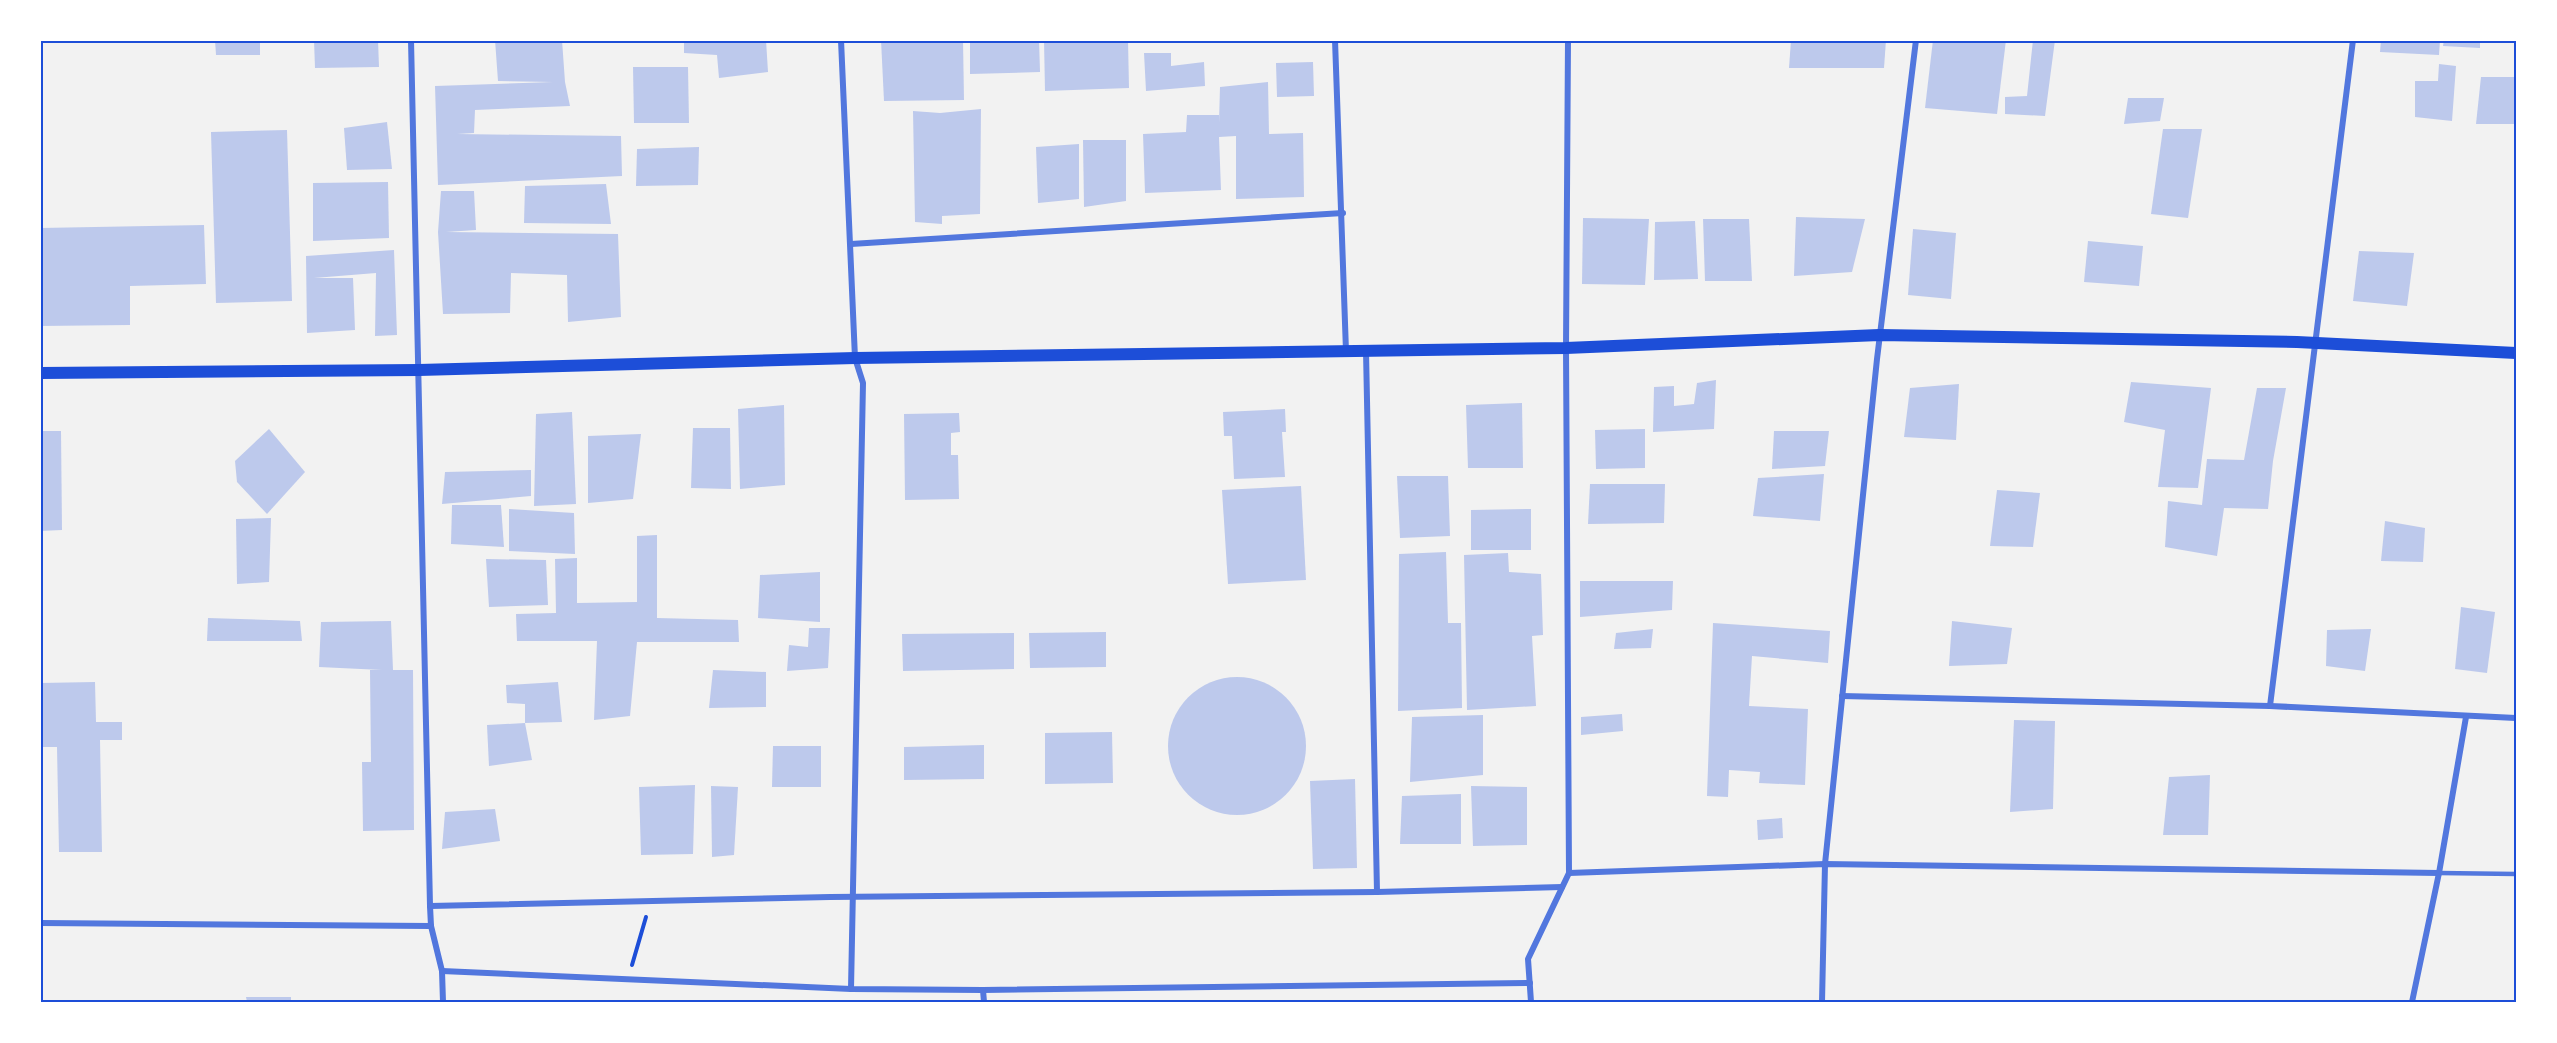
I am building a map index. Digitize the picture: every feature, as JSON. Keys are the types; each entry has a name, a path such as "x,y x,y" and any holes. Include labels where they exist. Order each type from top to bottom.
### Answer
{"main road":[{"path":"40,373 419,370 855,358 1566,348 1879,335 2315,343 2517,353"}],"street":[{"path":"411,40 430,906 431,926 442,971 443,1002"},
{"path":"841,40 855,358 863,383 851,989"},
{"path":"1335,40 1346,351"},
{"path":"1531,1002 1528,959 1569,873 1566,348 1568,40"},
{"path":"1822,1002 1825,864 1879,335 1916,40"},
{"path":"2270,706 2353,40"},
{"path":"851,244 1342,213"},
{"path":"1366,351 1377,892"},
{"path":"1842,696 2270,706 2517,718"},
{"path":"2412,1002 2439,873 2466,717"},
{"path":"1569,873 1825,864 2439,873"},
{"path":"430,906 1377,892 1562,887"},
{"path":"40,923 431,926"},
{"path":"442,971 851,989 983,990 1530,983"},
{"path":"983,990 984,1002"}],"lane":[{"path":"2439,873 2517,874"}],"path":[{"path":"628,979 650,902"}],"building":[{"path":"215,40 260,40 260,55 216,55"},
{"path":"314,40 378,40 379,67 315,68"},
{"path":"495,40 562,40 565,82 570,106 475,110 474,133 457,134 621,136 622,176 438,185 435,86 553,82 498,81"},
{"path":"684,40 766,40 768,72 719,78 717,55 684,53"},
{"path":"881,40 963,40 964,100 884,101"},
{"path":"970,40 1039,40 1040,72 970,74"},
{"path":"1044,40 1128,40 1129,88 1045,91"},
{"path":"1791,40 1886,40 1884,68 1789,68"},
{"path":"1933,40 2006,40 1997,114 1925,108"},
{"path":"2033,40 2055,40 2045,116 2005,114 2005,97 2027,96"},
{"path":"2381,40 2440,40 2439,55 2380,52"},
{"path":"2444,40 2480,40 2480,48 2443,46"},
{"path":"1144,53 1171,53 1171,66 1204,62 1205,86 1146,91"},
{"path":"1313,62 1314,96 1277,97 1276,63"},
{"path":"2439,64 2456,66 2452,121 2415,117 2415,81 2438,81"},
{"path":"633,67 688,67 689,123 634,123"},
{"path":"2481,77 2516,77 2514,124 2476,124"},
{"path":"1268,82 1269,134 1303,133 1304,197 1236,199 1236,136 1219,137 1221,190 1145,193 1143,134 1186,132 1187,115 1219,115 1219,123 1220,87"},
{"path":"2128,98 2164,98 2160,121 2124,124"},
{"path":"981,109 980,214 942,216 942,224 915,222 913,111 940,113"},
{"path":"387,122 392,169 347,170 344,128"},
{"path":"2163,129 2202,129 2188,218 2151,214"},
{"path":"287,130 292,301 216,303 211,132"},
{"path":"1083,140 1126,140 1126,201 1084,207"},
{"path":"1079,144 1079,199 1038,203 1036,147"},
{"path":"699,147 698,185 636,186 637,149"},
{"path":"388,182 389,238 313,241 313,183"},
{"path":"606,184 611,224 524,223 525,186"},
{"path":"441,191 474,191 476,230 446,232 618,234 621,317 568,322 567,275 511,273 510,313 443,314 438,232"},
{"path":"1796,217 1865,219 1852,272 1794,276"},
{"path":"1583,218 1649,219 1645,285 1582,284"},
{"path":"1703,219 1749,219 1752,281 1705,281"},
{"path":"1695,221 1698,279 1654,280 1655,222"},
{"path":"204,225 206,284 130,286 130,325 40,326 40,228"},
{"path":"1913,229 1956,233 1951,299 1908,295"},
{"path":"2088,241 2143,246 2139,286 2084,282"},
{"path":"394,250 397,335 375,336 376,273 314,278 353,278 355,330 307,333 306,256"},
{"path":"2359,251 2414,253 2407,306 2353,301"},
{"path":"1716,380 1714,429 1653,432 1654,387 1674,386 1674,406 1694,404 1697,383"},
{"path":"2131,382 2211,388 2198,488 2158,487 2165,430 2124,422"},
{"path":"1959,384 1956,440 1904,437 1910,388"},
{"path":"2257,388 2286,388 2273,461 2268,509 2224,508 2217,556 2165,547 2168,501 2202,505 2207,459 2244,460"},
{"path":"1522,403 1523,468 1468,468 1466,405"},
{"path":"784,405 785,485 740,489 738,409"},
{"path":"1285,409 1286,432 1282,432 1285,477 1234,479 1232,436 1224,436 1223,412"},
{"path":"572,412 576,504 534,506 536,414"},
{"path":"959,413 960,432 951,433 951,455 958,455 959,499 905,500 904,414"},
{"path":"693,428 730,428 731,489 691,488"},
{"path":"269,429 305,472 267,514 237,482 235,461"},
{"path":"1645,429 1645,468 1596,469 1595,430"},
{"path":"40,431 61,431 62,530 40,531"},
{"path":"1774,431 1829,431 1825,466 1772,469"},
{"path":"641,434 633,499 588,503 588,436"},
{"path":"531,470 531,496 442,504 445,472"},
{"path":"1824,474 1820,521 1753,516 1758,478"},
{"path":"1397,476 1448,476 1450,536 1400,538"},
{"path":"1590,484 1665,484 1664,523 1588,524"},
{"path":"1301,486 1306,580 1228,584 1222,490"},
{"path":"1997,490 2040,493 2033,547 1990,546"},
{"path":"452,505 501,505 504,547 451,544"},
{"path":"509,509 574,513 575,554 509,551"},
{"path":"1531,509 1531,550 1471,550 1471,510"},
{"path":"271,518 269,582 237,584 236,519"},
{"path":"2385,521 2425,528 2423,562 2381,561"},
{"path":"657,535 657,618 738,620 739,642 637,642 630,716 594,720 597,641 517,641 516,614 556,613 555,559 577,558 577,603 637,602 637,536"},
{"path":"1446,552 1448,623 1461,623 1462,708 1398,711 1399,554"},
{"path":"1508,553 1509,572 1541,574 1543,635 1532,636 1536,706 1467,710 1464,555"},
{"path":"486,559 546,560 548,605 489,607"},
{"path":"820,572 820,622 758,618 760,575"},
{"path":"1580,581 1673,581 1672,610 1580,617"},
{"path":"2461,607 2495,612 2487,673 2455,669"},
{"path":"208,618 300,621 302,641 207,641"},
{"path":"391,621 393,670 413,670 414,830 363,831 362,762 371,762 370,670 382,670 319,667 321,622"},
{"path":"1952,621 2012,628 2007,664 1949,666"},
{"path":"1713,623 1830,631 1828,663 1752,656 1749,706 1808,709 1805,785 1759,783 1760,772 1729,770 1728,797 1707,796"},
{"path":"809,628 830,628 828,668 787,671 789,645 808,647"},
{"path":"1653,629 1651,648 1614,649 1616,633"},
{"path":"2371,629 2365,671 2326,666 2327,630"},
{"path":"1106,632 1106,667 1030,668 1029,633"},
{"path":"1014,633 1014,669 903,671 902,634"},
{"path":"713,670 766,672 766,707 709,708"},
{"path":"1237,677 1264,682 1276,688 1286,697 1295,707 1301,719 1306,746 1301,773 1295,785 1286,795 1276,804 1264,810 1237,815 1210,810 1198,804 1188,795 1179,785 1173,773 1168,746 1173,719 1179,707 1188,697 1198,688 1210,682"},
{"path":"95,682 96,722 122,722 122,740 100,740 102,852 59,852 57,747 40,747 40,683"},
{"path":"558,682 562,722 525,723 525,704 507,703 506,685"},
{"path":"1622,714 1623,731 1581,735 1581,717"},
{"path":"1483,715 1483,775 1410,782 1412,717"},
{"path":"2014,720 2055,721 2053,809 2010,812"},
{"path":"525,723 532,760 489,766 487,725"},
{"path":"1112,732 1113,783 1045,784 1045,733"},
{"path":"984,745 984,779 904,780 904,747"},
{"path":"773,746 821,746 821,787 772,787"},
{"path":"2210,775 2208,835 2163,835 2169,777"},
{"path":"1355,779 1357,868 1313,869 1310,781"},
{"path":"695,785 693,854 641,855 639,787"},
{"path":"711,786 738,787 734,855 712,857"},
{"path":"1471,786 1527,787 1527,845 1473,846"},
{"path":"1461,794 1461,844 1400,844 1402,796"},
{"path":"495,809 500,841 442,849 445,812"},
{"path":"1782,818 1783,838 1758,840 1757,820"},
{"path":"246,997 291,997 291,1002 247,1002"}]}
